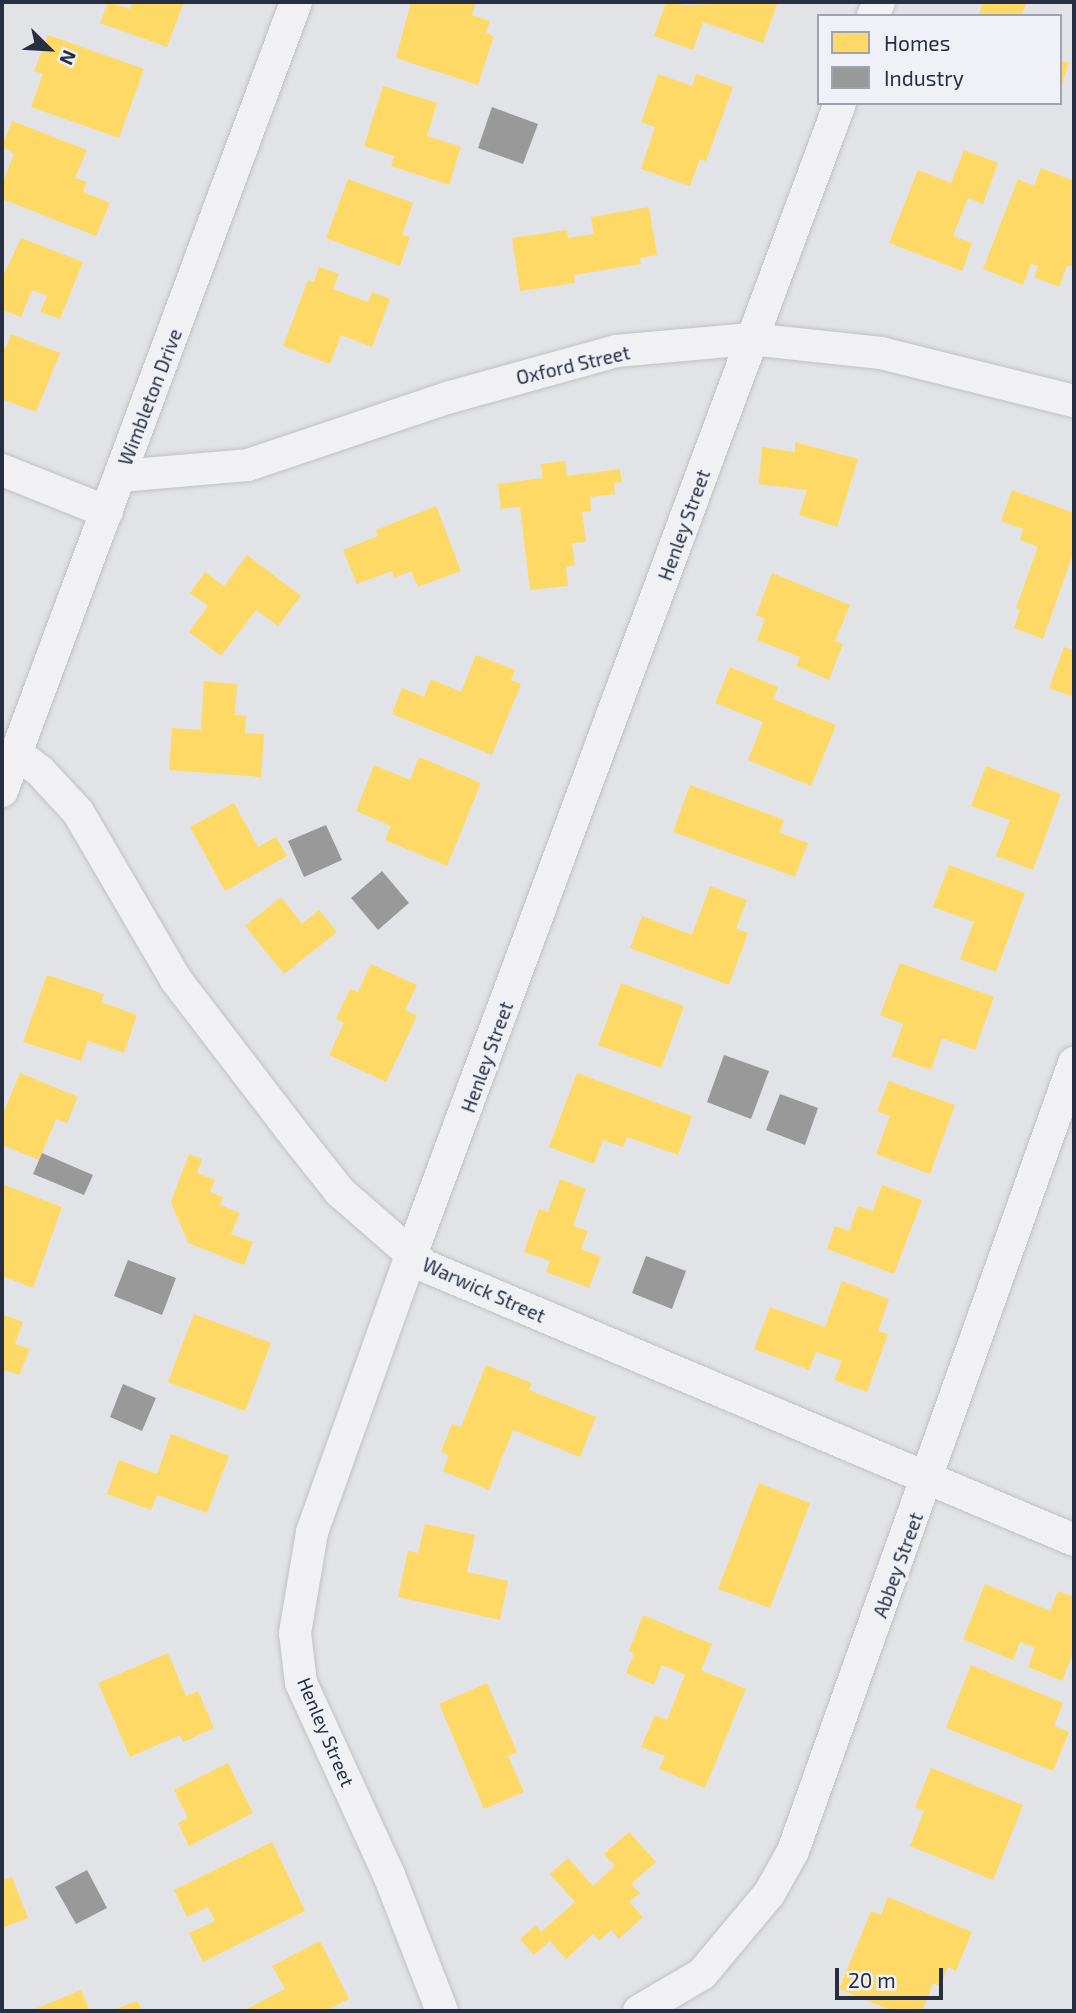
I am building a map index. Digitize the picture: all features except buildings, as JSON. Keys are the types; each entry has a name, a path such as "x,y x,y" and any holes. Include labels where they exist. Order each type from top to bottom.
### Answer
{"street":[{"name":"Wimbleton Drive","path":"2,791 296,2"},
{"name":"Henley Street","path":"442,2011 389,1875 301,1683 295,1633 312,1532 411,1255 839,105"},
{"name":"Oxford Street","path":"120,476 248,465 447,398 616,351 750,339 881,353 1074,401"},
{"path":"2,470 107,512"},
{"name":"Warwick Street","path":"16,753 78,812 147,937 229,1053 340,1192 411,1255 441,1274 1074,1540"},
{"name":"Abbey Street","path":"639,2011 702,1974 753,1914 793,1852 929,1478 1074,1063"}]}
